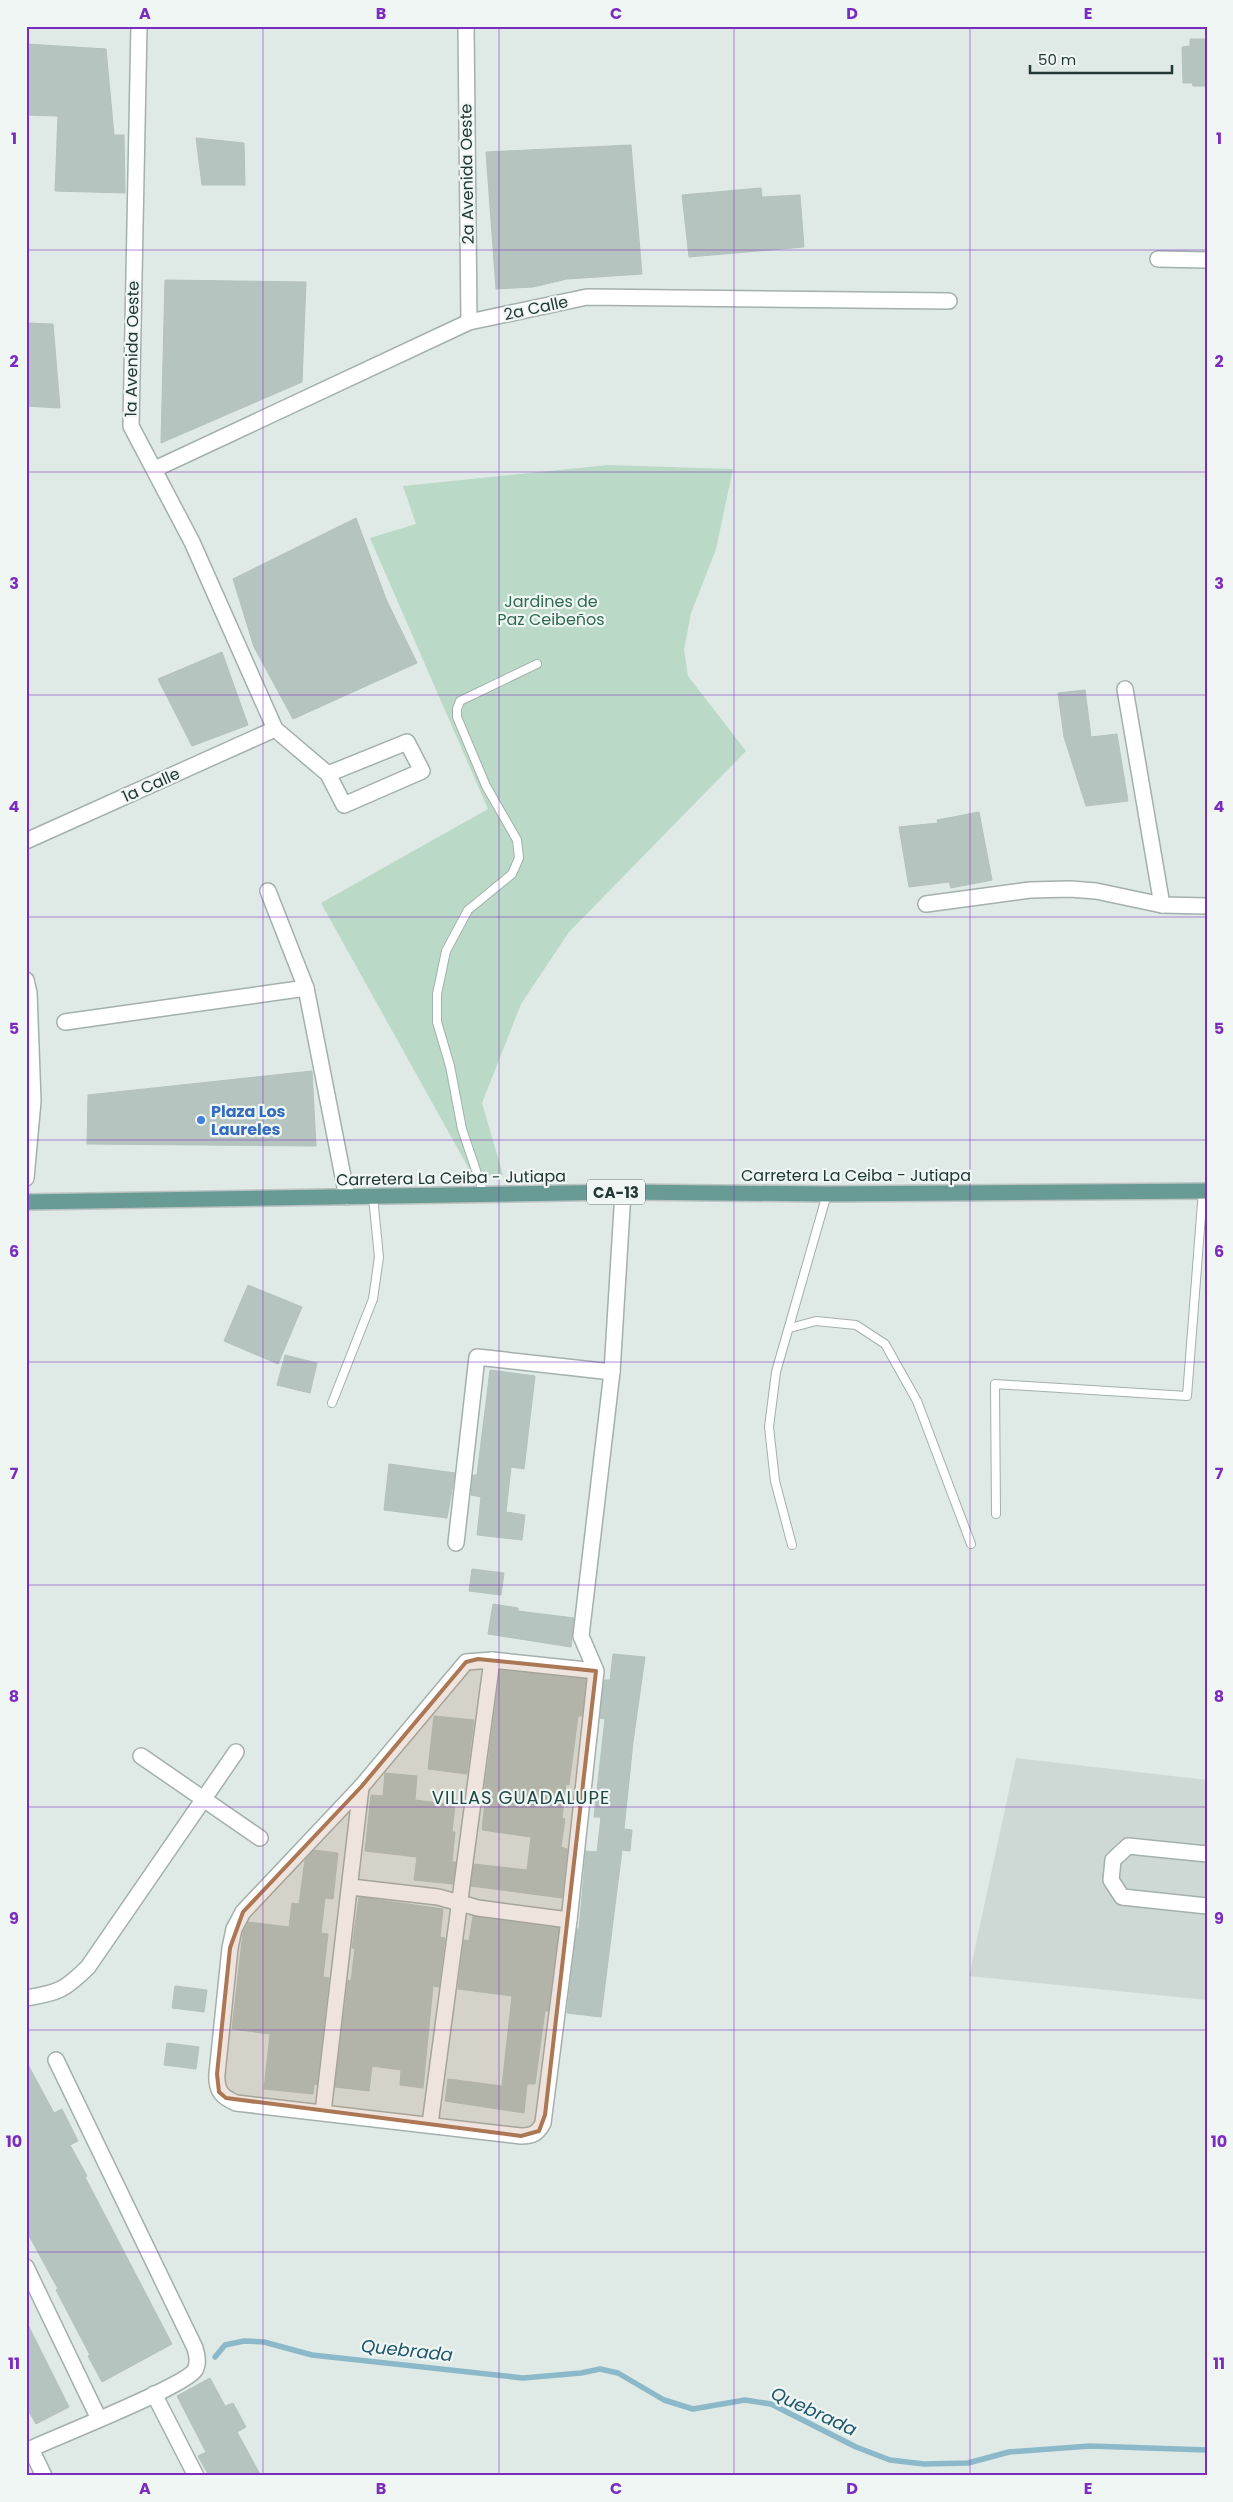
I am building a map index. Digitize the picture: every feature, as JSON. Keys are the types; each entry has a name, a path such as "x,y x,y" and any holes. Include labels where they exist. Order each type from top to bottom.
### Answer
{"main road":[{"name":"Carretera La Ceiba - Jutiapa","path":"26,1202 623,1192 827,1194 1205,1190"}],"street":[{"name":"1a Avenida Oeste","path":"139,26 131,426 192,542 275,729"},
{"name":"2a Avenida Oeste","path":"466,26 469,322"},
{"path":"1158,259 1207,260"},
{"name":"2a Calle","path":"155,469 469,322 587,297 949,301"},
{"path":"1125,689 1162,906"},
{"path":"275,729 328,774 344,805 422,770 408,742 328,774"},
{"name":"1a Calle","path":"26,841 275,729"},
{"path":"926,904 1030,890 1070,889 1096,891 1162,906 1207,906"},
{"path":"268,891 306,988 347,1197"},
{"path":"26,980 30,993 33,1101 26,1178"},
{"path":"65,1022 306,988"},
{"path":"596,1671 492,1660 466,1662 361,1787 243,1912 234,1929 230,1948 216,2084 219,2092 236,2103 521,2136 531,2136 539,2131 545,2115 569,1920 596,1671 581,1636 612,1372 623,1192"},
{"path":"456,1544 477,1357 612,1372"},
{"path":"430,2124 458,1902 492,1660"},
{"path":"26,1998 56,1993 71,1984 88,1967 236,1752"},
{"path":"141,1756 260,1838"},
{"path":"323,2112 351,1887 361,1787"},
{"path":"1207,1854 1128,1846 1113,1860 1111,1880 1122,1897 1207,1906"},
{"path":"351,1887 438,1897 478,1908 569,1920"},
{"path":"44,2476 28,2450 154,2394 194,2371 198,2364 195,2348 56,2060"},
{"path":"26,2267 98,2419"},
{"path":"154,2394 196,2476"}],"lane":[{"path":"484,1194 462,1129 450,1066 437,1022 437,994 446,951 468,910 512,874 519,858 517,840 486,786 457,717 456,709 460,701 537,664"},
{"path":"996,1514 994,1384 1187,1396 1205,1190"},
{"path":"792,1545 775,1481 769,1427 776,1372 827,1194"},
{"path":"332,1403 373,1299 379,1257 373,1197"},
{"path":"790,1328 816,1321 856,1325 885,1344 917,1401 971,1544"}],"highlighted area":[{"path":"478,1659 596,1671 545,2115 539,2131 521,2136 226,2098 219,2092 217,2074 230,1948 243,1912 361,1787 466,1662"}],"shaded area":[{"path":"1016,1758 1207,1780 1207,2000 969,1976"}],"green space":[{"name":"Jardines de Paz Ceibeños","path":"608,465 733,469 716,549 691,613 684,650 688,676 746,751 569,932 521,1004 482,1103 503,1175 473,1176 321,903 488,809 370,538 416,524 403,486"}],"building":[{"path":"1190,39 1207,39 1207,86 1193,86 1192,83 1183,83 1182,47 1190,46"},
{"path":"26,44 106,49 114,135 124,135 125,193 55,191 58,116 26,115"},
{"path":"196,138 244,143 245,185 202,185"},
{"path":"631,145 642,274 567,279 533,287 496,289 486,152"},
{"path":"761,188 762,197 800,195 804,247 689,257 682,195"},
{"path":"165,280 306,282 302,382 161,443"},
{"path":"26,323 53,324 60,408 26,406"},
{"path":"356,518 386,599 417,663 293,719 254,647 233,579"},
{"path":"222,652 248,725 192,746 158,679"},
{"path":"1085,690 1091,737 1117,734 1128,801 1086,806 1064,737 1058,693"},
{"path":"979,812 992,880 951,888 949,882 909,887 899,827 938,823 937,820"},
{"name":"Plaza Los Laureles","path":"312,1071 316,1146 87,1144 88,1095"},
{"path":"248,1285 302,1307 278,1364 224,1341"},
{"path":"285,1355 317,1363 310,1393 277,1385"},
{"path":"490,1370 535,1376 524,1469 511,1467 506,1512 525,1515 522,1540 477,1535 481,1497 471,1495 473,1475 477,1475"},
{"path":"389,1464 455,1473 447,1518 384,1510"},
{"path":"472,1569 504,1573 501,1595 469,1591"},
{"path":"493,1604 518,1608 518,1611 574,1618 571,1647 488,1634"},
{"path":"613,1654 645,1657 633,1742 624,1829 632,1830 630,1851 622,1850 601,2017 567,2013 577,1929 579,1929 586,1851 597,1852 601,1817 594,1817 605,1719 600,1718 604,1680 610,1680"},
{"path":"500,1670 586,1679 582,1716 578,1716 569,1785 566,1784 562,1818 565,1819 561,1847 567,1849 562,1898 471,1886 474,1864 527,1870 531,1837 482,1830 485,1802 483,1802"},
{"path":"434,1716 474,1720 467,1774 428,1769"},
{"path":"385,1773 417,1776 415,1800 455,1805 452,1832 455,1832 452,1862 456,1862 453,1884 414,1880 417,1857 365,1851 371,1795 383,1796"},
{"path":"314,1850 338,1853 333,1899 325,1898 321,1933 328,1934 323,1977 329,1978 317,2085 314,2084 313,2094 264,2089 270,2034 232,2029 243,1932 248,1922 289,1927 292,1903 299,1904 305,1860"},
{"path":"359,1897 443,1909 440,1937 445,1938 439,1987 433,1986 423,2088 400,2085 401,2070 372,2066 369,2091 335,2087 348,1980 351,1981 355,1948 352,1948"},
{"path":"473,1916 559,1928 548,2011 545,2011 535,2084 527,2084 524,2113 445,2101 448,2079 502,2086 512,1996 458,1989 464,1940 469,1941"},
{"path":"175,1986 207,1990 204,2012 172,2008"},
{"path":"167,2043 199,2047 196,2069 164,2065"},
{"path":"26,2061 54,2113 62,2109 78,2141 70,2145 172,2344 102,2382 56,2290 58,2289 26,2230"},
{"path":"26,2321 69,2407 36,2424 26,2406"},
{"path":"210,2378 225,2406 233,2403 246,2427 237,2432 261,2476 209,2476 198,2456 206,2452 177,2396"}],"waterway":[{"name":"Quebrada","path":"215,2357 225,2345 244,2341 264,2342 312,2355 523,2378 581,2373 600,2369 618,2373 664,2400 693,2409 745,2400 771,2404 856,2447 890,2460 924,2464 968,2463 1009,2452 1090,2446 1207,2450"}],"place":[{"name":"Plaza Los Laureles","path":"201,1120"}],"district":[{"name":"VILLAS GUADALUPE","path":"521,1797"}]}
